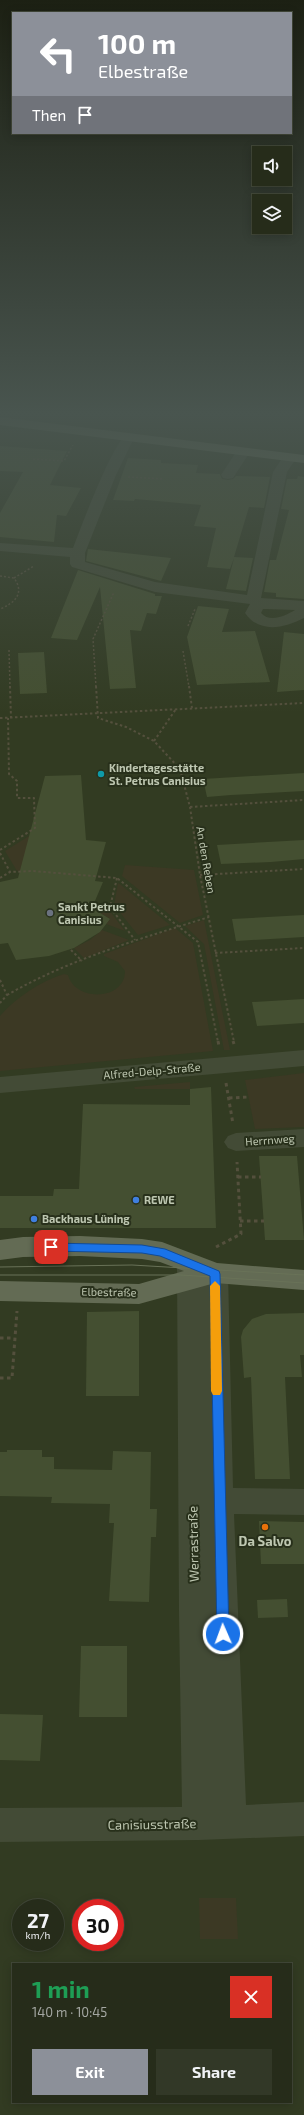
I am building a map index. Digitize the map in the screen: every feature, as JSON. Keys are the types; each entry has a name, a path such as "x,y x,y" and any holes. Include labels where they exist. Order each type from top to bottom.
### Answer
{"main road":[{"path":"0,1250 23,1247 80,1246 142,1249 162,1252 190,1273"},
{"name":"Elbestraße","path":"9,1297 139,1294 190,1273 304,1280"}],"street":[{"path":"93,516 78,553 77,564 120,578 155,586 260,602 304,606"},
{"path":"273,516 260,602 253,613 259,619 266,621 285,622 304,611"},
{"path":"0,546 78,553"},
{"name":"Alfred-Delp-Straße","path":"0,1085 304,1058"},
{"name":"Herrnweg","path":"236,1142 304,1138"},
{"name":"Werrastraße","path":"190,1273 205,1501 230,1822"},
{"name":"Werrastraße","path":"199,1823 205,1501 215,1274"},
{"path":"205,1501 304,1502"},
{"name":"Canisiusstraße","path":"0,1825 199,1823 304,1819"}],"path":[{"path":"0,576 14,578 20,588 20,594 17,600 0,609"},
{"path":"97,713 93,639 120,578"},
{"path":"9,650 9,774 17,781 17,798 34,798 35,828 0,852 10,872"},
{"path":"183,651 192,708"},
{"path":"0,718 304,703"},
{"path":"154,741 177,709"},
{"name":"An den Reben","path":"97,713 98,718 126,727 154,741 161,746 180,769 190,807 200,875 234,1048"},
{"path":"190,807 304,800"},
{"path":"200,875 304,869"},
{"path":"0,878 10,872 33,871 117,878 178,925 198,942 220,1051"},
{"path":"117,878 110,908 135,940"},
{"path":"0,1003 7,995 37,978 135,940 178,925 209,917"},
{"path":"215,953 304,948"},
{"path":"71,950 82,961"},
{"path":"0,980 7,995"},
{"path":"216,1247 241,1234 236,1142 226,1079"},
{"path":"229,1098 248,1097"},
{"path":"238,1178 261,1177"},
{"path":"240,1221 264,1221"},
{"path":"0,1378 12,1378 14,1338 9,1297"},
{"path":"0,1338 14,1338"}],"shaded area":[{"path":"29,836 35,869 17,871 5,851"},
{"path":"125,865 194,870 203,915 180,923 122,876"},
{"path":"118,883 170,925 138,935 114,905"},
{"path":"90,907 109,910 125,931 106,924 110,919"},
{"path":"204,920 230,1050 224,1050 204,944 185,926"},
{"path":"175,928 193,943 213,1051 0,1071 0,1016 21,996 46,981 64,974 68,975 72,984 89,994 109,993 117,988 123,981 125,971 118,962 104,956 104,954"},
{"path":"102,930 129,940 84,958 74,948 90,940"},
{"path":"304,1073 304,1127 255,1129 245,1080"},
{"path":"190,1082 190,1089 135,1089 134,1087"},
{"path":"199,1898 236,1898 238,1939 200,1939"}],"building":[{"path":"0,516 57,516 54,542 0,537"},
{"path":"197,516 246,516 234,557 253,558 246,591 226,589 234,558 230,569 207,567 216,528 194,526"},
{"path":"288,516 304,516 304,599 276,597 276,593 264,592 270,560 276,560"},
{"path":"88,549 171,558 161,581 86,561"},
{"path":"78,570 155,594 155,596 162,596 156,614 147,613 141,631 130,630 136,688 110,689 100,587 77,640 51,638"},
{"path":"198,606 229,609 222,632 255,631 270,682 197,685 187,637"},
{"path":"284,632 304,634 304,690 277,692"},
{"path":"44,652 47,693 20,694 18,653"},
{"path":"304,773 304,791 207,797 203,779"},
{"path":"81,775 86,840 106,842 95,881 103,882 92,908 110,919 100,932 74,948 49,956 16,960 8,943 0,944 0,882 18,878 45,776"},
{"path":"304,840 304,859 271,862 221,864 217,845"},
{"path":"304,915 304,937 236,941 232,919"},
{"path":"304,999 304,1023 257,1026 252,1002"},
{"path":"211,1087 216,1228 0,1228 0,1196 53,1196 54,1189 79,1189 83,1104 190,1105 190,1089"},
{"path":"259,1156 297,1156 304,1240 265,1240"},
{"path":"139,1311 139,1396 86,1396 87,1312"},
{"path":"304,1313 304,1355 300,1355 302,1377 285,1377 290,1479 255,1479 251,1377 244,1378 241,1337 243,1330 252,1319 266,1314"},
{"path":"7,1450 42,1450 42,1457 54,1457 54,1469 112,1470 113,1451 151,1452 150,1509 157,1509 156,1537 151,1537 149,1602 109,1601 114,1523 109,1523 110,1504 51,1503 52,1497 0,1496 0,1452 7,1452"},
{"path":"259,1521 304,1522 304,1564 261,1564"},
{"path":"287,1599 288,1617 258,1618 257,1600"},
{"path":"81,1646 127,1646 127,1717 79,1717"},
{"path":"0,1714 43,1715 40,1761 0,1760"}],"tram line":[{"path":"0,1267 132,1265 304,1275"},
{"path":"0,1275 181,1275 304,1283"}],"slow traffic":[{"path":"215,1286 216,1391"}],"place":[{"name":"Kindertagesstätte St. Petrus Canisius","path":"101,774"},
{"name":"Sankt Petrus Canisius","path":"50,913"},
{"name":"REWE","path":"136,1200"},
{"name":"Backhaus Lüning","path":"34,1219"},
{"name":"Da Salvo","path":"265,1527"}],"route":[{"path":"51,1247 80,1246 142,1249 162,1252 190,1265 202,1268 215,1274 223,1634"}]}
